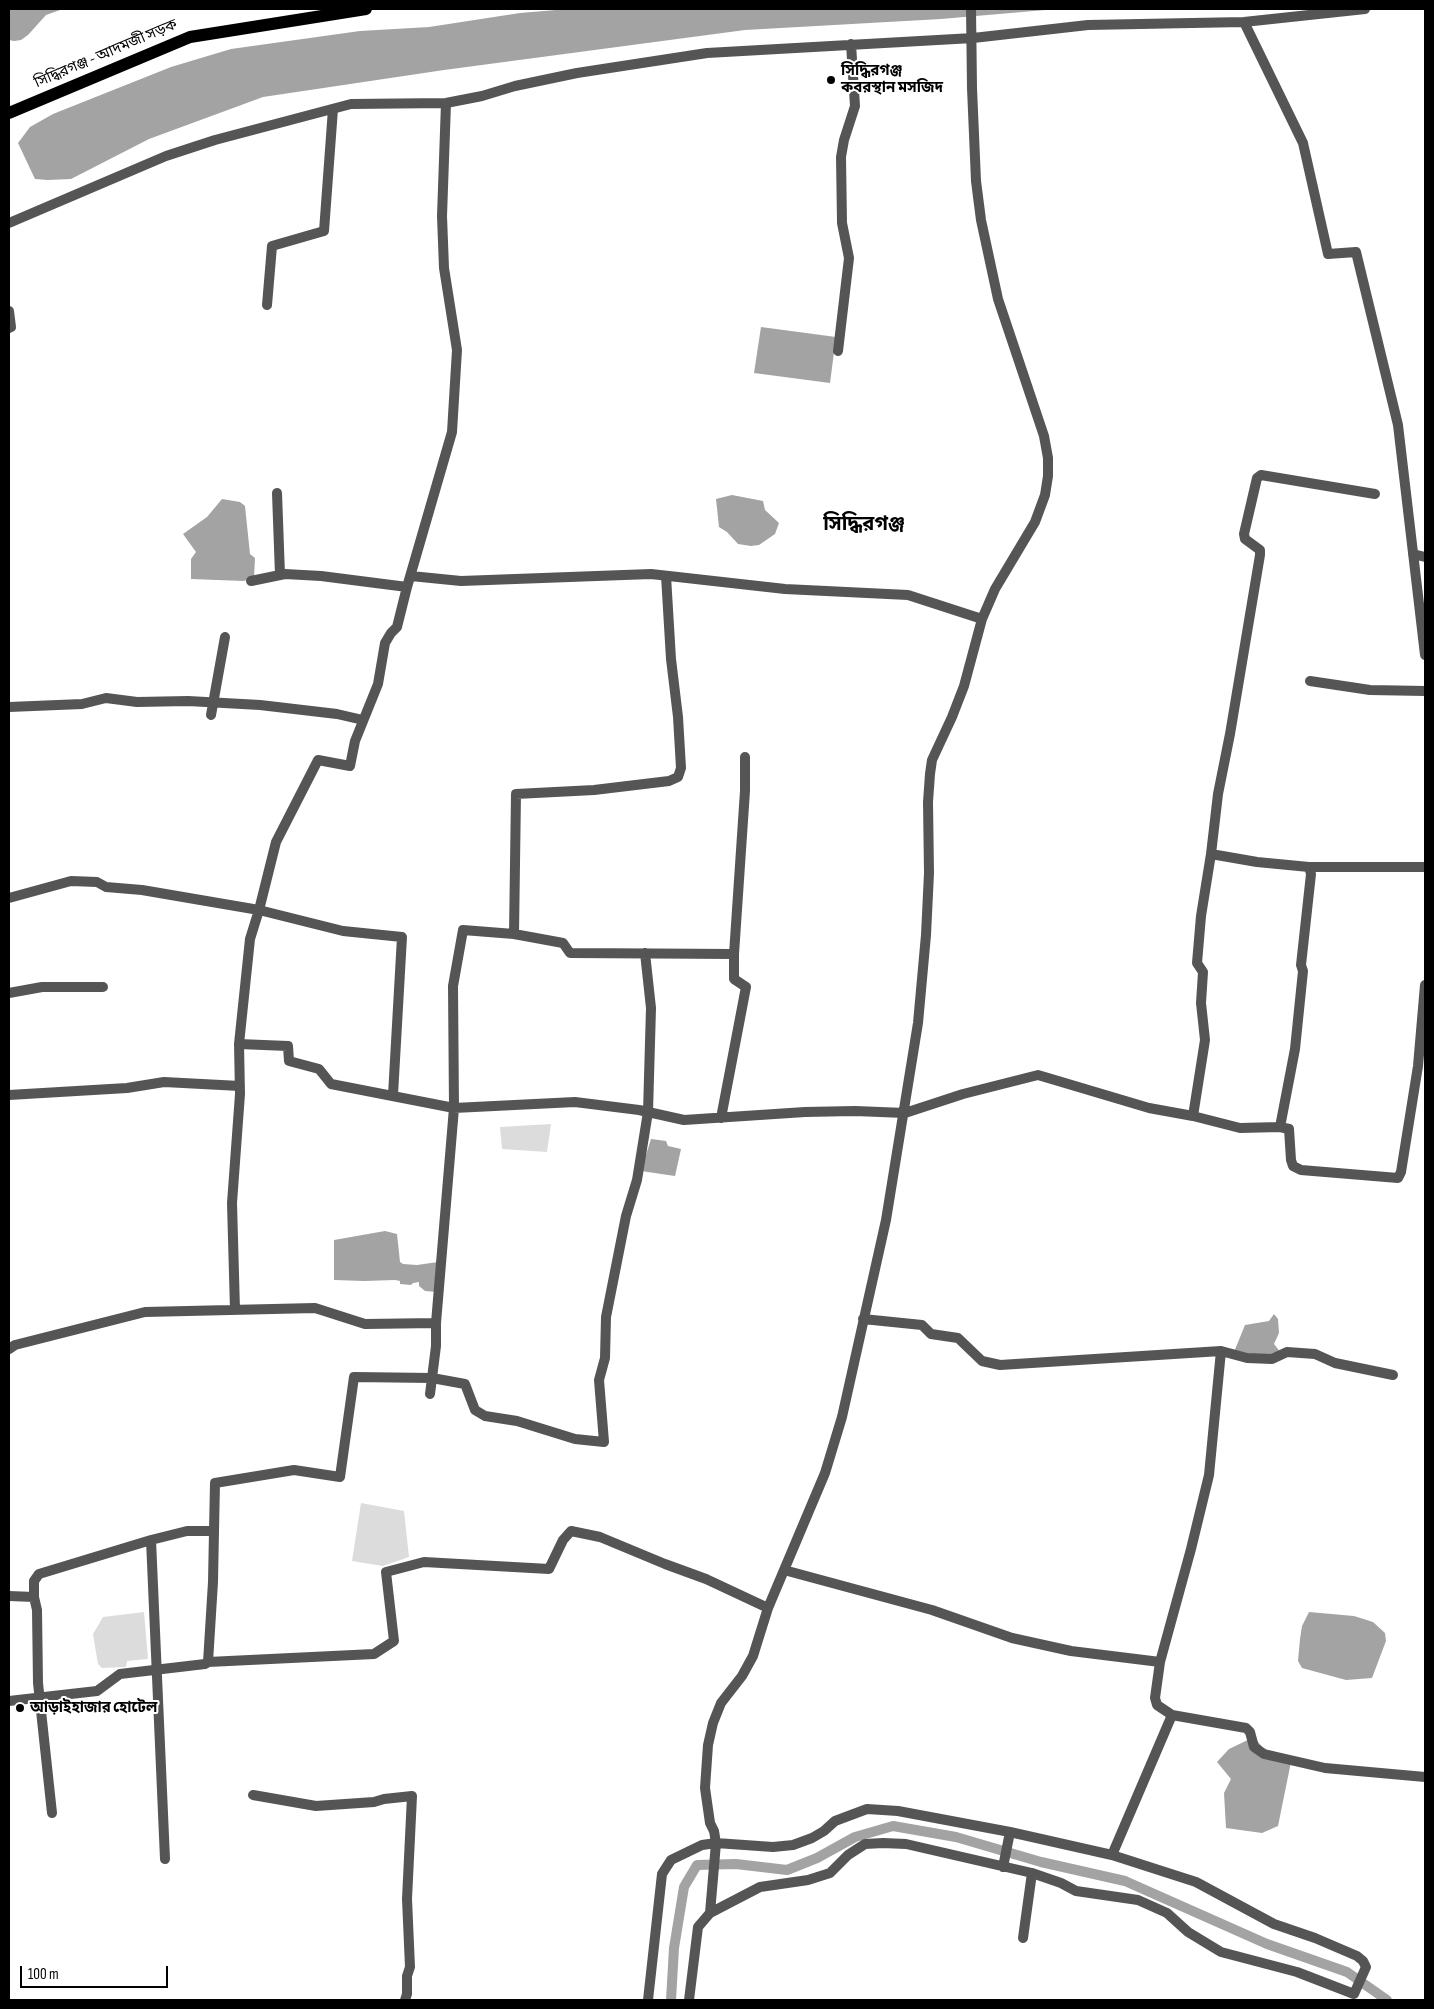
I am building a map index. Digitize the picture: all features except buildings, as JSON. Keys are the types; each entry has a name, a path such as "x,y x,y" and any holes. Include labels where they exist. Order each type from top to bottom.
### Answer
{"main road":[{"name":"সিদ্ধিরগঞ্জ - আদমজী সড়ক","path":"9,113 39,95 190,37 366,9"}],"street":[{"path":"9,223 166,156 215,140 351,104 446,103 577,73 707,53 972,38 1088,25 1244,22 1365,9"},
{"path":"711,1908 716,1845 714,1831 710,1823 705,1788 708,1746 713,1723 721,1703 742,1676 753,1656 768,1608 825,1473 842,1418 884,1228 905,1112 918,1023 926,935 929,873 930,774 935,754 964,686 982,619 995,589 1035,522 1045,495 1048,458 1044,436 998,299 981,220 976,181 971,14"},
{"path":"1244,22 1303,143 1328,254 1356,252 1398,425 1425,655"},
{"path":"838,351 850,258 842,223 841,157 844,140 855,106 851,44"},
{"path":"235,1310 232,1203 240,1086 239,1044 250,939 276,842 318,760 350,766 355,741 378,684 385,643 397,627 452,432 457,350 444,260 442,216 446,103"},
{"path":"267,305 272,246 324,232 333,109"},
{"path":"9,312 11,327 9,328"},
{"path":"1193,1116 1205,1040 1201,1003 1203,972 1197,963 1201,916 1218,794 1260,555 1260,550 1245,539 1244,534 1257,478 1261,475 1376,494"},
{"path":"277,493 280,575"},
{"path":"1413,554 1425,557"},
{"path":"411,576 461,582 556,576 651,574 785,589 908,595 982,619"},
{"path":"251,581 280,575 321,576 407,587"},
{"path":"514,934 516,794 594,790 669,781 678,777 681,768 666,576"},
{"path":"211,715 225,637"},
{"path":"1310,681 1370,690 1425,691"},
{"path":"9,706 82,704 106,698 137,702 188,701 337,714 363,720"},
{"path":"721,1118 746,987 734,979 745,790 745,757"},
{"path":"1211,854 1256,862 1309,867 1425,867"},
{"path":"1280,1127 1295,1049 1303,971 1301,965 1311,874 1309,867"},
{"path":"9,898 71,881 98,882 106,887 142,890 259,910 343,931 402,937 392,1095"},
{"path":"430,1394 436,1346 436,1323 454,1108 453,986 463,930 514,934 563,943 570,953 734,954"},
{"path":"208,1662 213,1582 215,1483 294,1470 340,1477 354,1376 432,1378 464,1384 475,1410 485,1416 517,1421 575,1439 604,1442 599,1380 605,1358 606,1317 626,1216 637,1180 648,1112 651,1008 645,953"},
{"path":"239,1044 288,1046 289,1061 319,1069 331,1084 454,1108 575,1102 648,1112 684,1120 822,1112 905,1112 963,1094 1038,1075 1149,1108 1193,1116 1240,1128 1280,1127 1289,1129 1291,1160 1293,1166 1301,1170 1398,1178 1401,1172 1418,1066 1425,985"},
{"path":"9,993 42,987 103,987"},
{"path":"9,1095 127,1088 164,1082 240,1086"},
{"path":"9,1349 15,1345 145,1312 315,1308 365,1324 436,1323"},
{"path":"863,1319 922,1326 931,1334 958,1338 982,1361 1000,1365 1221,1351 1247,1358 1272,1359 1287,1352 1315,1354 1335,1363 1393,1375"},
{"path":"1221,1351 1209,1475 1160,1662 1155,1698 1157,1705 1172,1715 1246,1728 1250,1732 1254,1746 1264,1754 1325,1768 1425,1777"},
{"path":"52,1813 40,1696 34,1597 35,1577 39,1574 151,1540 187,1531 214,1532"},
{"path":"9,1701 97,1691 120,1674 156,1671 208,1662 374,1654 394,1641 386,1572 424,1562 549,1570 563,1540 571,1531 600,1537 706,1579 768,1608"},
{"path":"151,1540 165,1859"},
{"path":"784,1570 932,1610 1012,1638 1071,1651 1160,1662"},
{"path":"9,1596 34,1597"},
{"path":"1112,1855 1172,1715"},
{"path":"253,1795 316,1806 374,1802 412,1796 407,1899 410,1967 407,1976 405,2000"},
{"path":"648,2000 662,1874 671,1860 702,1845 773,1847 793,1845 812,1838 824,1831 835,1821 875,1809 898,1811 1112,1855 1196,1882 1274,1924 1315,1938 1357,1956 1363,1960 1366,1967 1354,1994 1297,1972 1221,1952 1188,1932 1167,1913 1138,1900 1076,1890 1061,1883 1004,1865 906,1844 883,1842 865,1844 848,1855 830,1873 808,1880 760,1887 711,1908 698,1926 689,2000"},
{"path":"1004,1865 1010,1835"},
{"path":"1024,1938 1032,1873"}],"shaded area":[{"path":"9,9 63,9 46,15 28,35 21,40 14,41 9,40"},
{"path":"568,9 1057,9 941,19 745,30 444,70 263,97 149,139 71,179 35,179 18,143 30,127 53,114 171,67 231,49 360,31 429,27 520,13"},
{"path":"761,327 836,337 830,383 754,373"},
{"path":"732,495 763,501 765,510 779,523 775,534 759,545 751,546 738,544 727,532 719,527 716,499"},
{"path":"222,499 240,502 245,506 250,554 255,558 254,577 244,581 191,579 191,559 196,552 183,534 207,517"},
{"path":"551,1124 547,1152 502,1149 500,1127"},
{"path":"651,1139 666,1141 668,1146 681,1149 675,1176 641,1171"},
{"path":"385,1231 397,1234 400,1262 403,1264 417,1265 438,1262 437,1292 425,1291 419,1286 419,1282 411,1285 400,1284 400,1281 395,1280 334,1280 334,1240"},
{"path":"1274,1314 1278,1319 1279,1333 1274,1344 1281,1353 1272,1358 1234,1352 1245,1325 1269,1321"},
{"path":"361,1503 404,1511 409,1557 383,1566 352,1561"},
{"path":"144,1612 148,1659 127,1661 126,1667 102,1668 98,1664 93,1634 103,1617"},
{"path":"1309,1612 1354,1616 1373,1622 1385,1633 1386,1641 1372,1678 1346,1680 1302,1668 1298,1661 1300,1639 1302,1626"},
{"path":"1254,1737 1264,1749 1292,1757 1278,1826 1262,1833 1226,1828 1224,1793 1231,1779 1217,1762 1229,1749"}],"waterway":[{"path":"671,2000 674,1948 684,1887 697,1865 736,1864 787,1870 817,1858 855,1837 893,1826 956,1837 1041,1862 1125,1881 1267,1944 1347,1972 1387,2000"}],"place":[{"name":"সিদ্ধিরগঞ্জ কবরস্থান মসজিদ","path":"831,80"},
{"name":"আড়াইহাজার হোটেল","path":"20,1708"}],"district":[{"name":"সিদ্ধিরগঞ্জ","path":"864,525"}]}
